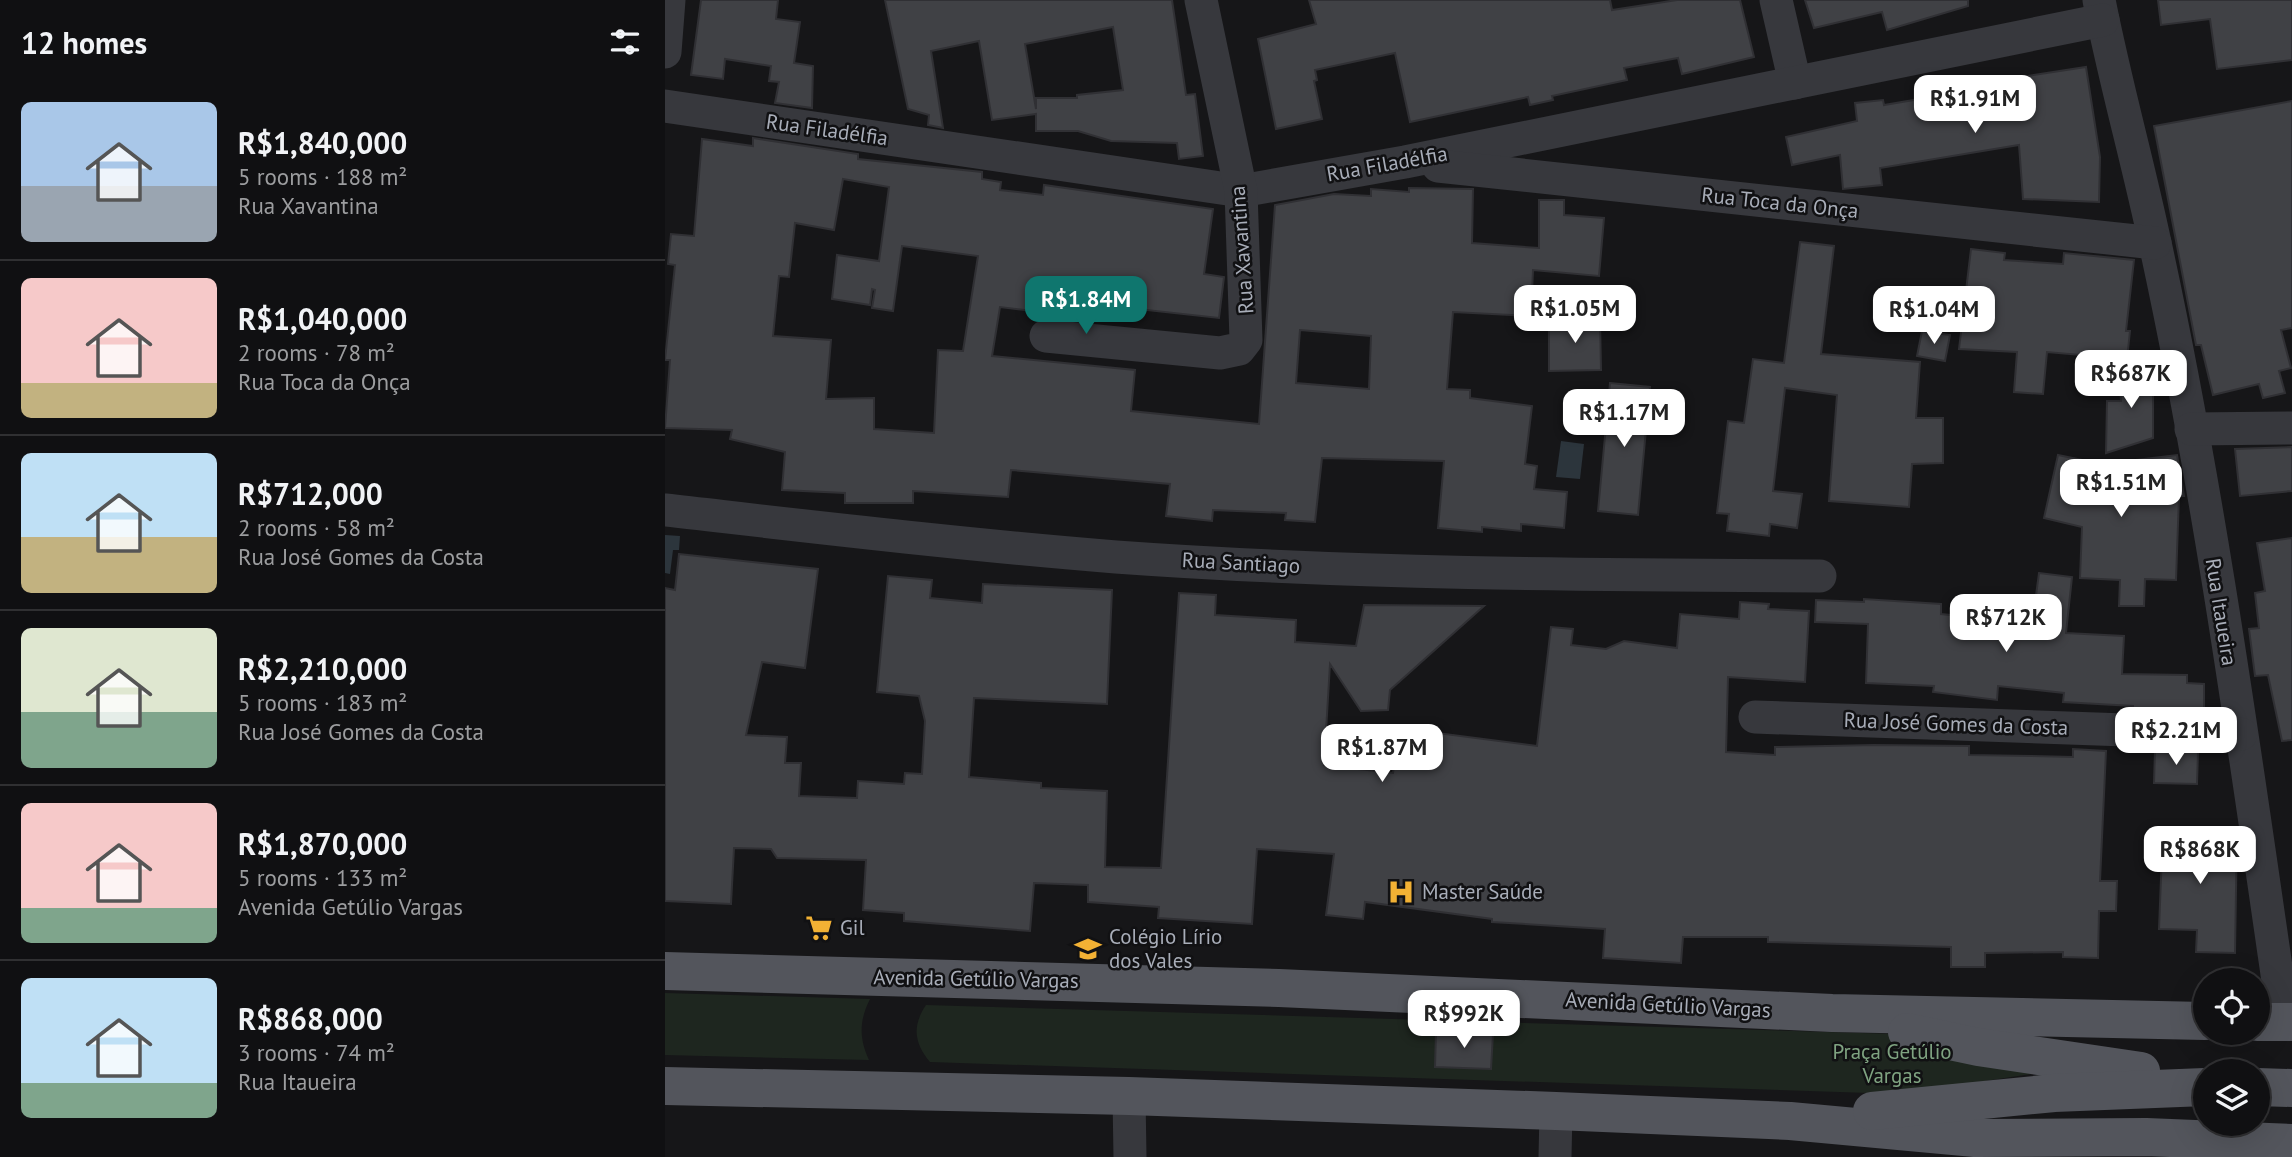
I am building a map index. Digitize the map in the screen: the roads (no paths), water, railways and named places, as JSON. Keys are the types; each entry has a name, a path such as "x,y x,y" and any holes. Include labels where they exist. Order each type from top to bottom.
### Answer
{"main road":[{"name":"Avenida Getúlio Vargas","path":"665,971 1265,987 1832,1013 2193,1021"},
{"name":"Avenida Getúlio Vargas","path":"1832,1013 1977,1046 2193,1079"},
{"path":"665,1086 1129,1096 1790,1121 1975,1147 2146,1137 2292,1143"},
{"path":"1790,1121 2054,1093 2193,1087"},
{"path":"2270,1087 2292,1088"}],"street":[{"path":"665,52 669,0"},
{"name":"Rua Xavantina","path":"1046,336 1220,353 1239,349 1246,340 1248,318 1241,191 1201,0"},
{"path":"1776,0 1795,83"},
{"name":"Rua Filadélfia","path":"665,106 1241,191 1405,162 1795,83 2101,10"},
{"name":"Rua Itaueira","path":"2101,10 2155,243 2191,429 2241,734 2278,1022"},
{"name":"Rua Toca da Onça","path":"1405,162 2155,243"},
{"path":"2191,429 2292,429"},
{"name":"Rua Santiago","path":"665,510 1118,557 1544,575 1820,576"},
{"name":"Rua José Gomes da Costa","path":"1755,717 2241,734"},
{"path":"1129,1096 1129,1157"},
{"path":"1555,1157 1556,1111"}],"place":[{"name":"Master Saúde","path":"1401,892"},
{"name":"Gil","path":"819,928"},
{"name":"Colégio Lírio dos Vales","path":"1088,949"}],"park label":[{"name":"Praça Getúlio Vargas","path":"1892,1064"}]}
